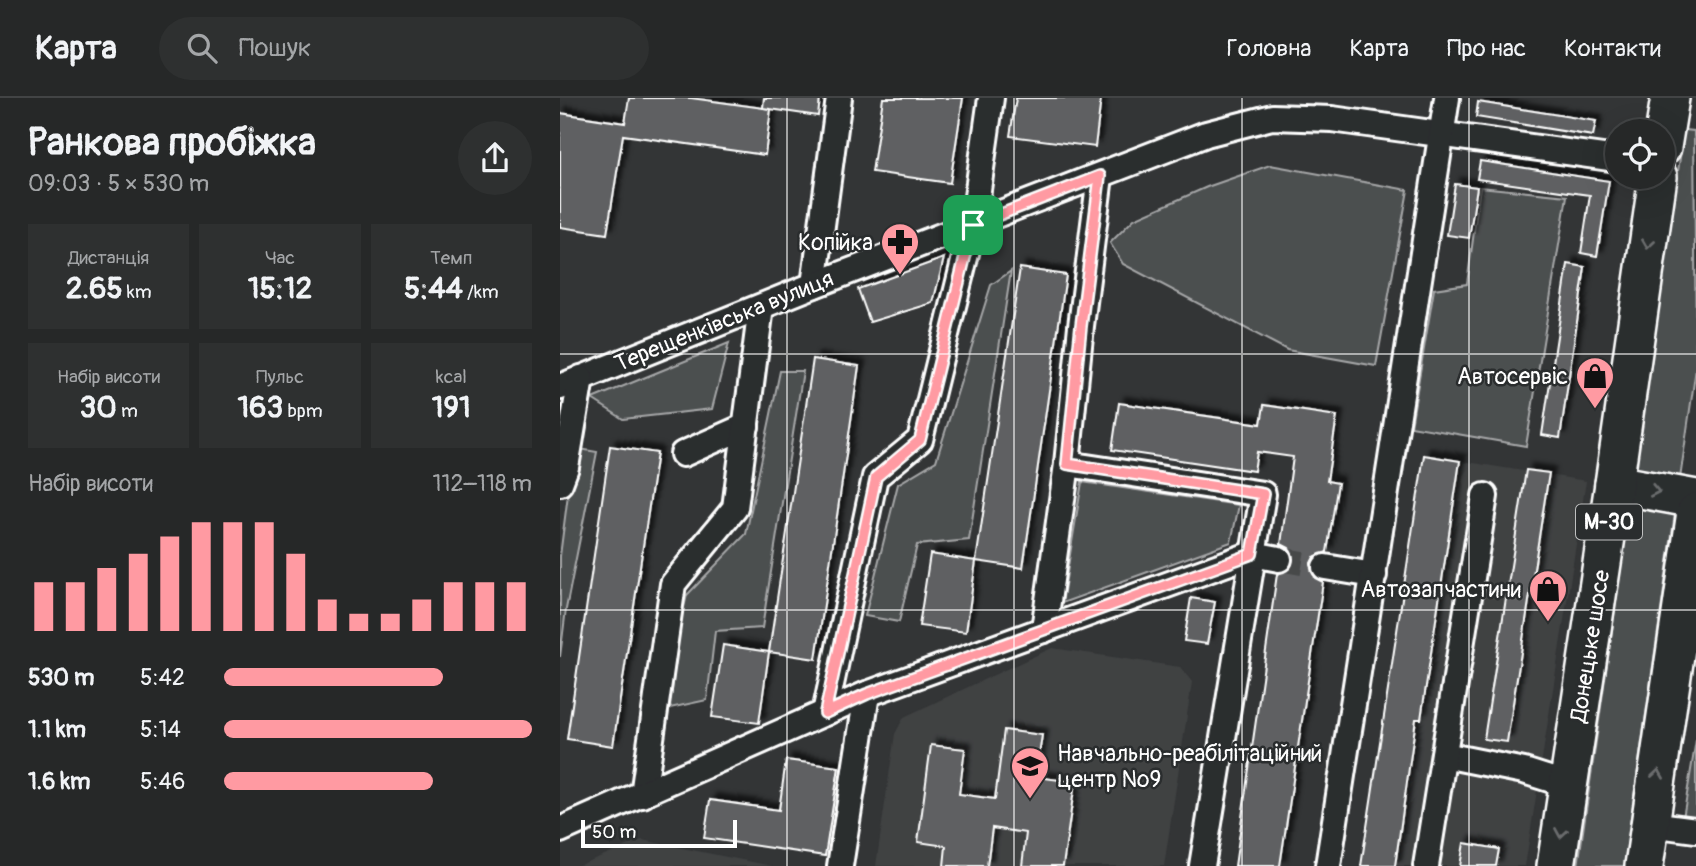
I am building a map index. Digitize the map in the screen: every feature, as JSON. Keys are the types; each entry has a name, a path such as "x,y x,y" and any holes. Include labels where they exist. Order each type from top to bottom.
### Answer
{"highway":[{"path":"1667,119 1670,98"},
{"name":"Донецьке шосе","path":"1556,866 1656,189"},
{"path":"1614,484 1696,499"},
{"path":"1644,866 1696,512"}],"street":[{"path":"814,285 839,98"},
{"path":"825,713 876,477 920,440 973,225 991,98"},
{"path":"1328,866 1447,98"},
{"name":"Терещенківська вулиця","path":"570,382 1206,134 1272,117 1332,119 1605,157"},
{"path":"1044,630 1067,464 1100,176"},
{"path":"643,795 673,584 735,508 761,307"},
{"path":"560,484 566,467 570,382"},
{"path":"683,454 746,426"},
{"path":"1067,464 1263,494 1202,866"},
{"path":"1426,866 1485,496"},
{"path":"560,830 867,694 1252,554 1279,559"},
{"path":"1325,567 1374,575"},
{"path":"840,866 867,694"},
{"path":"1444,755 1524,771 1568,785"},
{"path":"1650,824 1693,831"}],"shaded area":[{"path":"1684,130 1694,131 1696,368 1624,866 1578,866"},
{"path":"1270,165 1408,190 1376,366 1287,350 1123,264 1110,243 1134,219 1207,187"},
{"path":"1480,187 1567,196 1526,446 1411,426 1434,289 1467,284"},
{"path":"1011,271 969,540 917,545 899,622 865,616 898,484 936,461 991,285"},
{"path":"729,343 712,409 623,419 592,399"},
{"path":"780,371 803,371 762,628 715,631 707,700 670,708 679,628 687,595 746,534"},
{"path":"574,448 597,452 566,609 560,657 560,556"},
{"path":"1424,455 1586,481 1525,866 1361,866"},
{"path":"1082,482 1239,505 1231,542 1062,603"},
{"name":"Навчально-реабілітаційний центр №9","path":"1052,648 1180,667 1192,682 1164,866 876,866 895,734 904,717"},
{"path":"1696,740 1696,819 1683,818"},
{"path":"642,840 772,866 577,866"}],"building":[{"path":"629,98 691,98 771,109 765,155 623,135 607,234 560,227 560,113 625,123"},
{"path":"764,98 820,98 818,116 763,108"},
{"path":"883,98 963,98 950,183 872,172"},
{"path":"1016,98 1101,98 1095,147 1010,136"},
{"path":"1478,102 1596,121 1593,136 1476,117"},
{"path":"1480,161 1605,180 1605,189 1608,189 1597,256 1581,253 1590,195 1477,179"},
{"path":"1455,184 1477,187 1469,238 1447,235"},
{"path":"944,258 933,303 870,322 858,289"},
{"path":"1568,264 1585,267 1560,438 1542,435"},
{"path":"1020,268 1066,275 1023,568 976,561"},
{"path":"813,359 859,366 816,659 769,652"},
{"path":"1119,403 1261,424 1264,405 1337,416 1327,481 1338,483 1327,552 1314,557 1310,565 1315,578 1323,582 1280,866 1235,866 1277,574 1290,569 1294,561 1289,548 1281,544 1293,457 1257,452 1254,471 1112,450"},
{"path":"610,446 657,453 613,746 567,739"},
{"path":"1424,455 1460,461 1421,719 1416,719 1395,866 1361,866"},
{"path":"1526,470 1549,473 1507,742 1484,739"},
{"path":"930,554 976,561 966,632 919,626"},
{"path":"1191,598 1215,602 1207,644 1184,641"},
{"path":"723,645 769,652 759,723 712,717"},
{"path":"1004,730 1042,735 1036,777 1075,782 1063,866 1022,866 1026,833 992,828 987,866 944,866 946,846 918,842 931,745 965,749 959,794 995,799"},
{"path":"786,760 839,767 825,856 704,838 710,800 779,810"},
{"path":"1464,843 1499,849 1496,866 1460,866"}],"tunnel":[{"path":"1279,559 1325,567"}],"place":[{"name":"Копійка","path":"900,276"},
{"name":"Автосервіс","path":"1595,410"},
{"name":"Автозапчастини","path":"1548,623"},
{"name":"Навчально-реабілітаційний центр №9","path":"1030,800"}],"route":[{"path":"1100,176 1067,464 1263,494 1252,554 867,694 825,713 876,477 920,440 973,225 1100,176"}]}
